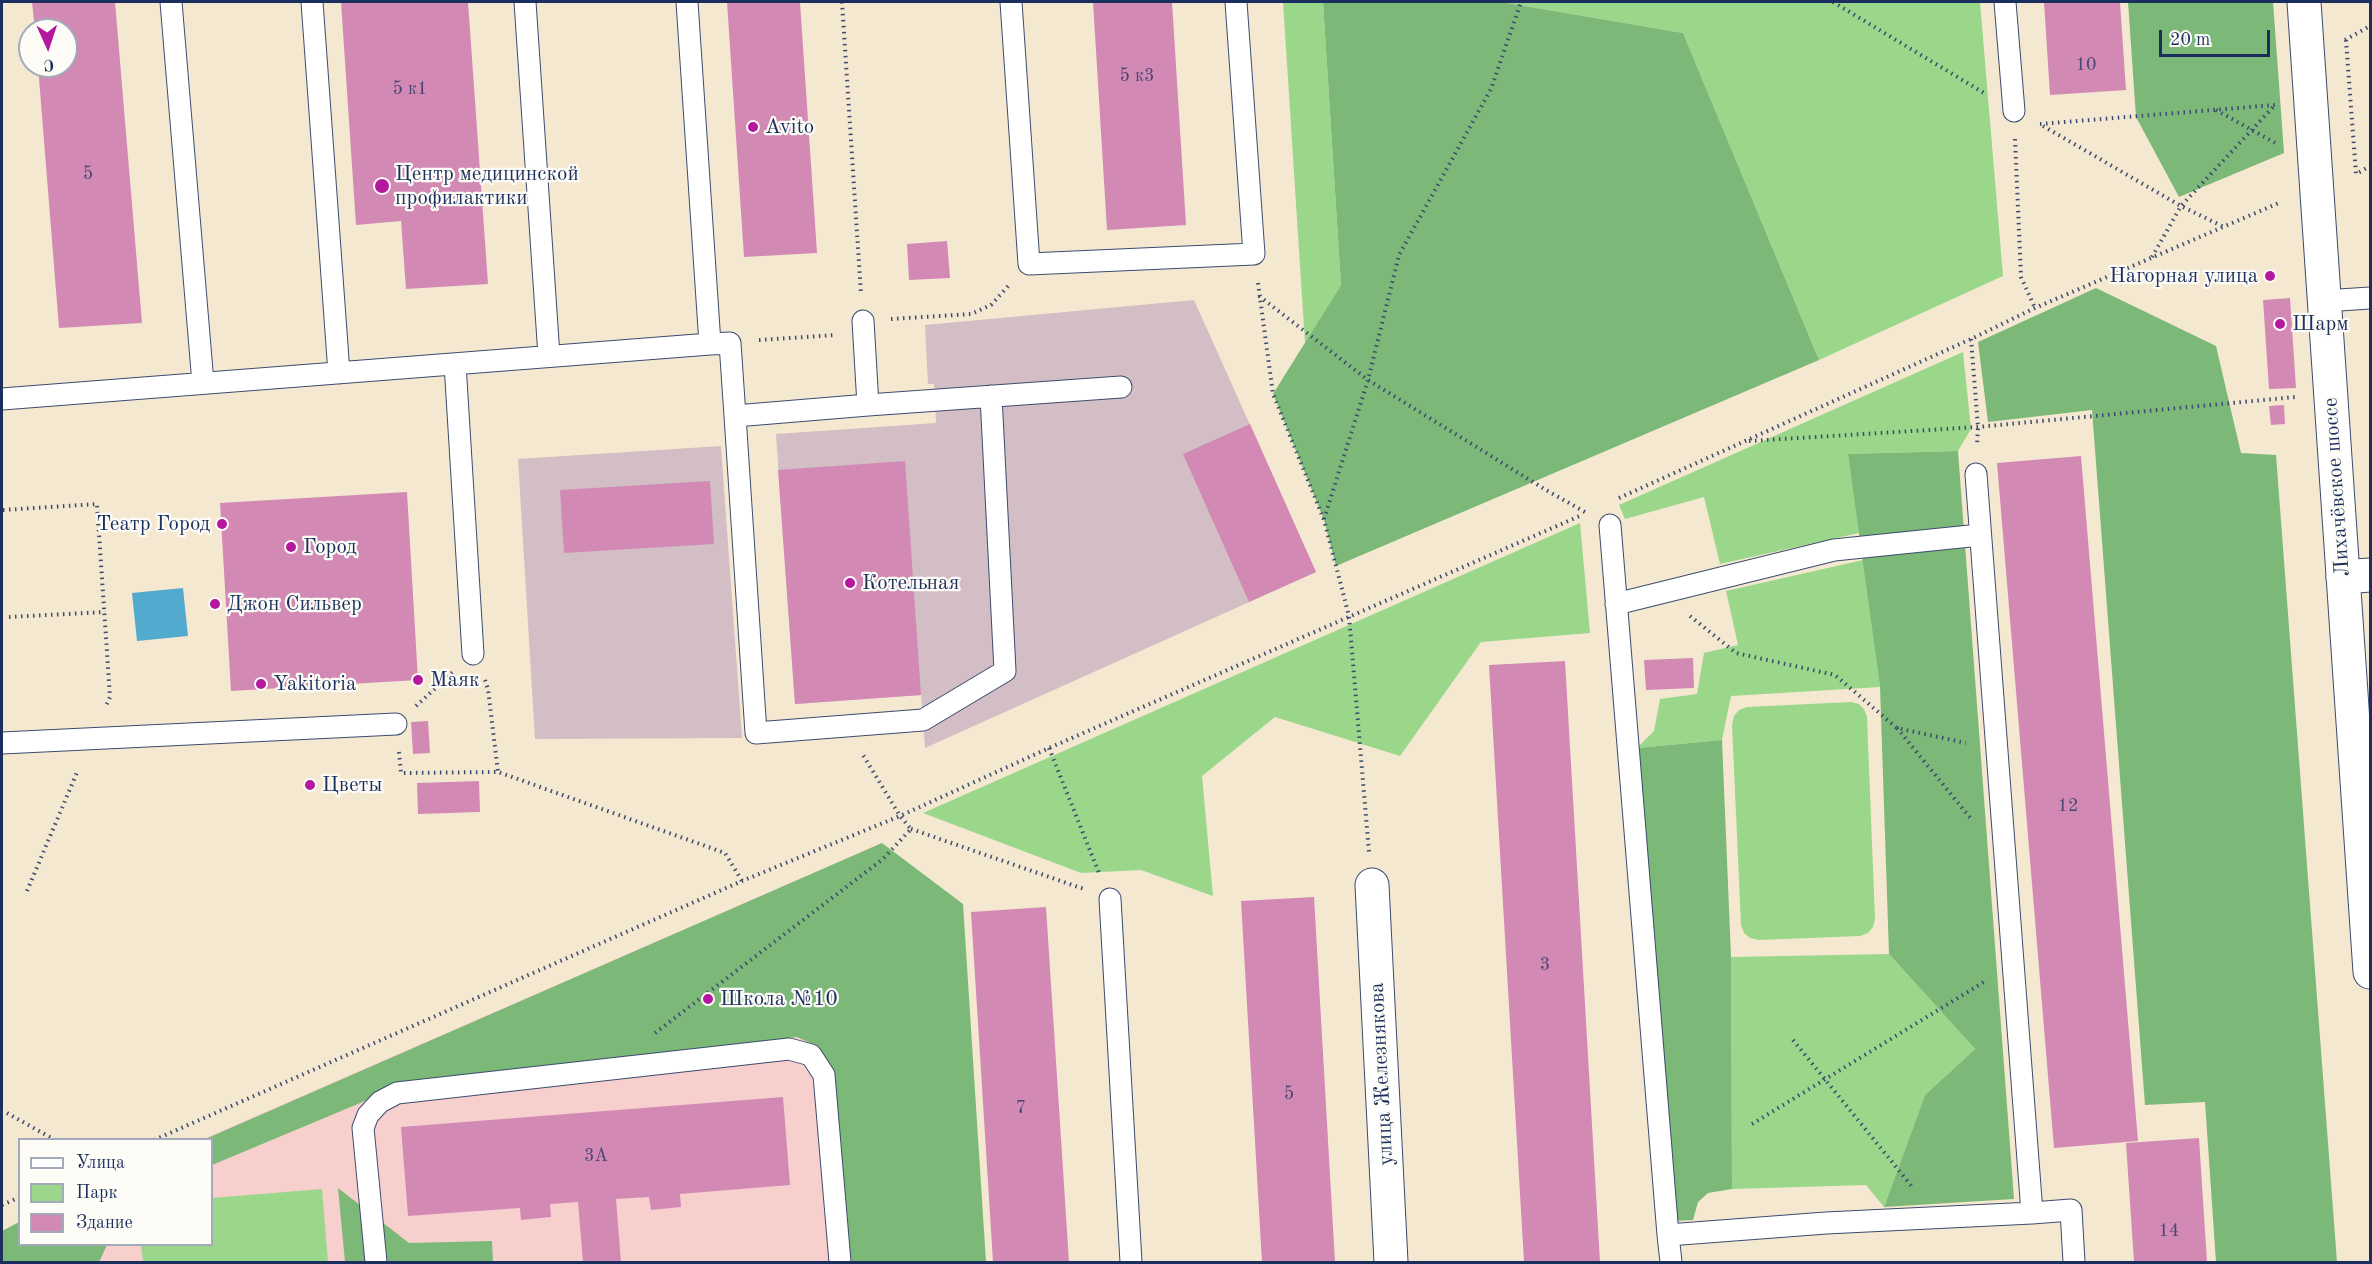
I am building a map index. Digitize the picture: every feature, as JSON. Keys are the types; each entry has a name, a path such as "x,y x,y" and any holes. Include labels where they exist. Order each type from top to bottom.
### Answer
{"main road":[{"name":"Лихачёвское шоссе","path":"2304,2 2324,301 2357,576 2370,972"},
{"name":"улица Железнякова","path":"1372,885 1391,1263"}],"lane":[{"path":"171,2 203,383"},
{"path":"312,2 339,373"},
{"path":"525,2 549,357"},
{"path":"687,2 720,343 735,417 756,733 923,720 1005,671 991,396"},
{"path":"1011,2 1029,264 1254,254 1236,2"},
{"path":"2005,2 2014,111"},
{"path":"2324,301 2370,298"},
{"path":"863,327 868,405"},
{"path":"2,399 720,343"},
{"path":"455,364 473,654"},
{"path":"735,417 1121,387"},
{"path":"1976,474 2032,1212"},
{"path":"1610,525 1671,1263"},
{"path":"1616,604 1834,550 1980,535"},
{"path":"2,743 396,724"},
{"path":"1110,899 1131,1263"},
{"path":"376,1263 363,1128 369,1114 380,1102 397,1093 789,1049 811,1055 824,1075 840,1263"},
{"path":"1668,1235 2071,1210 2074,1263"}],"path":[{"path":"842,2 863,327"},
{"path":"1324,520 1368,380 1399,255 1491,89 1521,2"},
{"path":"1833,2 2014,111 2181,206 2224,227"},
{"path":"2335,41 2346,40 2370,26"},
{"path":"2346,40 2356,174 2370,166"},
{"path":"2042,125 2275,105 2181,206 2151,258"},
{"path":"2216,109 2277,144"},
{"path":"2014,111 2021,277 2035,308"},
{"path":"1608,503 2035,308 2281,202"},
{"path":"1254,254 1273,394 1324,520 1349,616 1372,885"},
{"path":"720,343 971,314 991,305 1029,264"},
{"path":"159,1138 742,881 900,816 1049,748 1587,513 1368,380 1259,296"},
{"path":"1971,339 1978,427 1976,474"},
{"path":"1746,441 1978,427 2302,397"},
{"path":"3,510 97,504 105,612 110,697 27,891"},
{"path":"1662,592 1736,654 1835,675 1897,728 2005,859"},
{"path":"9,617 105,612"},
{"path":"498,772 489,689 473,654 396,724 401,773 498,772 725,853 742,881"},
{"path":"845,726 900,816 911,829 1110,899"},
{"path":"1897,728 1997,750"},
{"path":"1049,748 1110,899"},
{"path":"654,1033 883,859 911,829"},
{"path":"1752,1124 2013,964"},
{"path":"1793,1041 1936,1218"},
{"path":"7,1113 51,1138"},
{"path":"2,1205 18,1198"}],"shaded area":[{"path":"1194,300 1316,572 925,748 921,695 795,704 776,434 936,423 934,384 928,384 925,325"},
{"path":"721,446 742,738 535,739 518,459"},
{"name":"Школа №10","path":"882,843 910,1262 49,1262 57,1246 213,1246 213,1138 205,1138"}],"green space":[{"path":"1283,2 1323,2 1341,285 1305,343"},
{"path":"1323,2 1501,2 1683,33 1819,360 1336,566 1324,520 1273,394 1341,285"},
{"path":"1501,2 1980,2 2003,276 1819,360 1683,33"},
{"path":"2128,2 2273,2 2284,153 2179,197 2136,117"},
{"path":"2096,288 2216,346 2241,453 2276,455 2337,1262 2216,1262 2205,1102 2145,1105 2092,410 1988,422 1978,342"},
{"path":"1963,352 1971,429 1958,451 1848,454 1859,533 1720,564 1704,497 1625,519 1619,505"},
{"path":"1958,451 2014,1199 1884,1207 1925,1095 1975,1049 1889,954 1880,687 1848,454"},
{"path":"1580,523 1590,633 1481,642 1400,756 1275,717 1202,776 1213,896 1141,870 1081,873 923,813"},
{"path":"1863,560 1880,687 1731,696 1722,740 1637,748 1654,731 1660,699 1697,694 1704,653 1738,645 1726,591"},
{"path":"1851,702 1859,704 1867,717 1875,919 1873,927 1868,933 1860,936 1759,940 1750,938 1744,933 1741,925 1732,725 1734,716 1739,710 1747,707"},
{"path":"1722,740 1731,957 1732,1189 1708,1193 1698,1202 1693,1220 1674,1221 1637,748"},
{"path":"882,843 963,904 986,1262 849,1262 833,1070 819,1047 797,1037 408,1083 213,1165 213,1138 208,1138"},
{"path":"1889,954 1975,1049 1925,1095 1884,1207 1866,1185 1732,1189 1731,957"},
{"path":"338,1188 409,1243 492,1241 493,1262 345,1262"},
{"path":"322,1189 328,1262 143,1262 141,1246 213,1246 213,1198"},
{"path":"18,1223 18,1246 107,1246 99,1262 2,1262 2,1231"}],"water":[{"path":"183,588 188,636 137,641 132,593"}],"building":[{"path":"32,2 115,2 142,323 59,328 39,78 78,78 78,18 34,18"},
{"path":"341,2 468,2 488,284 406,289 401,221 356,225"},
{"path":"727,2 800,2 817,253 744,257"},
{"path":"1093,2 1172,2 1186,225 1107,230"},
{"path":"2044,2 2120,2 2126,90 2050,95"},
{"path":"947,241 950,278 909,280 907,244"},
{"path":"2290,298 2296,388 2269,389 2263,300"},
{"path":"2284,405 2285,424 2271,425 2269,406"},
{"path":"1250,424 1316,572 1249,602 1183,454"},
{"path":"2081,456 2138,1141 2054,1148 1997,463"},
{"name":"Котельная","path":"905,461 921,695 795,704 778,470"},
{"path":"710,481 714,544 564,553 560,490"},
{"path":"407,492 418,680 231,691 220,503"},
{"path":"1693,658 1694,688 1646,690 1644,660"},
{"path":"1565,661 1600,1262 1524,1262 1489,665"},
{"path":"428,721 430,753 413,754 411,722"},
{"path":"479,781 480,812 418,814 417,783"},
{"path":"1314,897 1335,1262 1262,1262 1241,901"},
{"path":"1046,907 1069,1262 993,1262 971,912"},
{"path":"783,1097 790,1185 680,1194 681,1207 651,1210 649,1197 616,1199 621,1262 583,1262 578,1202 550,1204 551,1217 521,1220 520,1208 408,1216 401,1127"},
{"path":"2199,1138 2207,1262 2134,1262 2126,1143"}],"place":[{"name":"Avito","path":"753,127"},
{"name":"Центр медицинской профилактики","path":"382,186"},
{"name":"Нагорная улица","path":"2270,276"},
{"name":"Шарм","path":"2280,324"},
{"name":"Театр Город","path":"222,524"},
{"name":"Город","path":"291,547"},
{"name":"Котельная","path":"850,583"},
{"name":"Джон Сильвер","path":"215,604"},
{"name":"Маяк","path":"418,680"},
{"name":"Yakitoria","path":"261,684"},
{"name":"Цветы","path":"310,785"},
{"name":"Школа №10","path":"708,999"}]}
